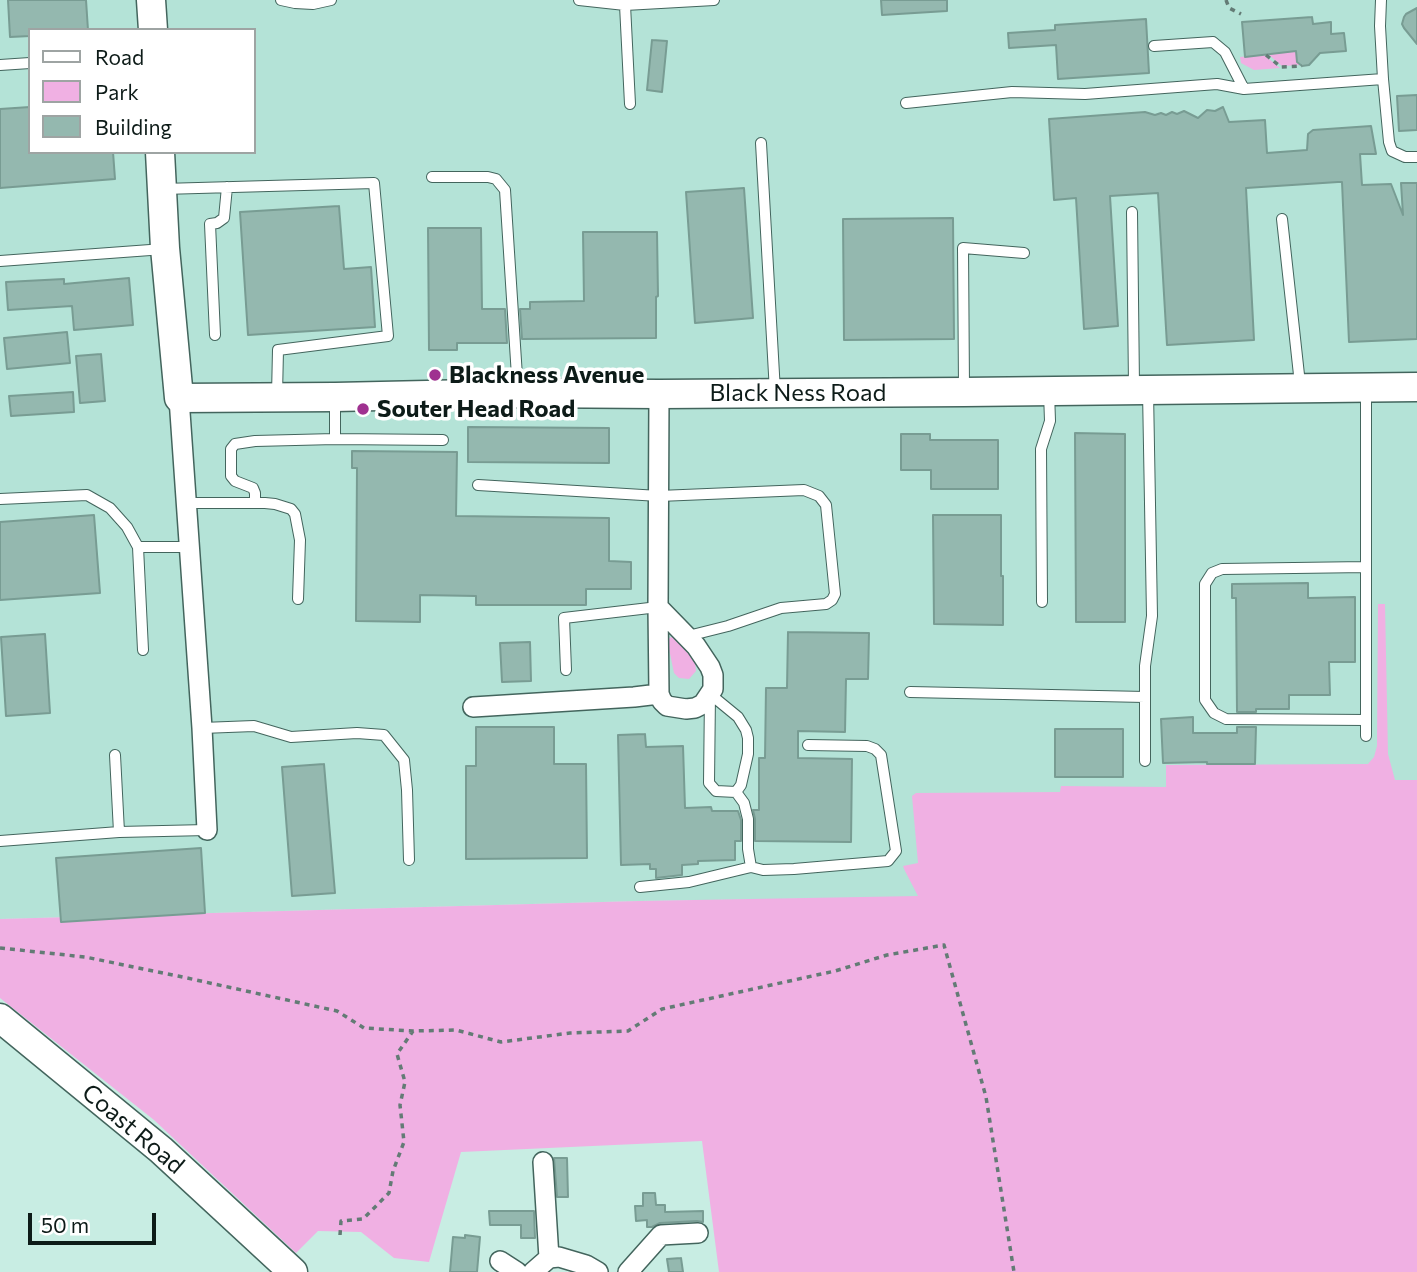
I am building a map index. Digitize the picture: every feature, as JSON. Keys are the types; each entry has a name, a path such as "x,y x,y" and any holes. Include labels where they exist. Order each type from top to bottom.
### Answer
{"street":[{"path":"151,0 153,28"},
{"path":"160,154 165,248 187,503 207,830"},
{"name":"Black Ness Road","path":"179,398 1417,387"},
{"path":"658,607 688,636 703,655 713,675 713,689 703,704 695,708 667,706 659,694 658,607 659,394"},
{"path":"473,707 634,698 659,694"},
{"name":"Coast Road","path":"0,1018 162,1150 293,1272"},
{"path":"543,1162 549,1258"},
{"path":"628,1272 661,1235 698,1233"},
{"path":"533,1272 549,1258 566,1258 598,1272"},
{"path":"500,1261 517,1272"}],"lane":[{"path":"281,0 313,4 331,0"},
{"path":"579,0 625,3 714,0"},
{"path":"1381,0 1380,26 1389,142 1392,151 1405,157 1417,157"},
{"path":"625,3 630,104"},
{"path":"1154,46 1213,42 1225,52 1244,89"},
{"path":"0,65 28,63"},
{"path":"906,103 1012,92 1085,94 1217,84 1244,89 1383,79"},
{"path":"761,143 775,393"},
{"path":"432,177 488,177 496,179 505,190 518,393"},
{"path":"162,189 374,183 388,336 278,350 276,398"},
{"path":"215,335 211,224 224,218 228,187"},
{"path":"1132,212 1152,617 1145,666 1145,761"},
{"path":"1282,219 1300,388"},
{"path":"0,261 165,248"},
{"path":"964,392 963,248 1024,253"},
{"path":"1366,387 1366,736"},
{"path":"1042,602 1041,449 1050,421 1049,391"},
{"path":"335,397 335,439"},
{"path":"255,503 253,488 235,481 231,476 231,449 235,444 335,439 443,440"},
{"path":"478,485 659,496 804,490 819,496 826,505 835,594 832,600 826,604 781,608 688,636"},
{"path":"0,499 87,495 110,508 127,527 138,547 143,650"},
{"path":"187,503 275,503 286,506 295,514 300,540 298,599"},
{"path":"138,547 189,547"},
{"path":"1366,567 1222,569 1212,573 1205,584 1205,700 1214,713 1226,719 1366,720"},
{"path":"566,670 564,618 658,607"},
{"path":"910,692 1145,697"},
{"path":"710,694 738,717 746,730 748,754 741,785 736,792"},
{"path":"710,694 709,783 716,791 736,792"},
{"path":"202,728 254,726 291,737 356,733 384,735 404,761 409,860"},
{"path":"640,887 689,882 751,867 763,870 794,869 888,861 895,851 881,755 867,746 808,745"},
{"path":"115,755 119,832"},
{"path":"736,792 744,803 748,819 751,867"},
{"path":"0,841 119,832 207,830"}],"path":[{"path":"1226,0 1229,8 1241,14"},
{"path":"1266,55 1281,67 1302,66"},
{"path":"0,948 85,957 178,976 337,1011 364,1028 456,1030 501,1042 570,1033 628,1031 662,1009 835,971 887,955 944,945 986,1097 1014,1272"},
{"path":"340,1235 341,1221 363,1219 389,1193 393,1171 404,1142 400,1105 405,1082 397,1054 413,1031"}],"shaded area":[{"path":"0,0 1417,0 1417,1272 919,897 638,901 0,919"}],"green space":[{"path":"1296,47 1297,62 1301,65 1282,66 1269,55 1272,54 1272,49"},
{"path":"1264,55 1280,68 1254,70 1241,63 1240,57"},
{"path":"1378,604 1385,604 1388,754 1395,780 1417,780 1417,1272 719,1272 702,1141 461,1152 429,1262 394,1258 361,1232 318,1231 296,1253 154,1120 0,998 0,919 918,896 903,866 918,863 912,796 916,793 1060,792 1061,786 1166,787 1166,765 1368,764 1374,757 1377,746"},
{"path":"677,637 695,662 696,671 689,679 679,678 674,673 668,644 669,638"}],"building":[{"path":"8,0 86,0 88,28 28,28 28,36 10,37"},
{"path":"881,0 947,0 947,11 882,15"},
{"path":"1417,8 1417,44 1402,24 1406,14"},
{"path":"1312,17 1313,24 1331,22 1331,34 1344,33 1346,51 1320,53 1309,65 1302,66 1297,62 1296,51 1245,57 1242,22"},
{"path":"1146,19 1149,73 1058,79 1056,45 1009,48 1008,33 1055,30 1055,25"},
{"path":"652,40 667,41 662,92 647,90"},
{"path":"1417,95 1417,130 1399,131 1397,96"},
{"path":"28,107 28,154 113,154 115,179 0,188 0,109"},
{"path":"1223,107 1229,122 1265,120 1267,153 1307,150 1308,134 1313,130 1371,126 1376,154 1360,154 1362,185 1391,184 1403,215 1401,183 1417,183 1417,339 1349,342 1342,182 1246,188 1254,340 1167,345 1158,193 1110,196 1118,326 1084,329 1076,198 1054,200 1049,119 1145,112 1166,115 1184,111 1198,118 1207,110 1215,111"},
{"path":"744,188 753,318 695,323 686,192"},
{"path":"339,206 344,269 371,267 375,327 248,335 240,212"},
{"path":"953,218 954,339 844,340 843,219"},
{"path":"428,228 481,228 482,309 505,309 507,343 457,343 457,350 429,350"},
{"path":"583,232 657,232 656,338 522,339 520,309 530,309 530,302 584,301"},
{"path":"129,278 133,325 74,330 72,306 8,310 6,282 64,279 64,284"},
{"path":"67,332 70,363 7,369 4,338"},
{"path":"101,354 105,401 80,403 76,356"},
{"path":"73,392 74,412 11,416 9,396"},
{"path":"468,427 609,428 609,463 468,462"},
{"path":"1075,433 1125,434 1125,622 1076,622"},
{"path":"901,434 930,434 930,440 998,440 998,489 931,489 931,470 901,470"},
{"path":"352,451 457,452 456,516 609,518 609,561 631,562 631,589 586,589 586,605 476,605 476,596 420,595 420,622 356,621 357,468 352,468"},
{"path":"94,515 100,593 0,600 0,522"},
{"path":"933,515 1001,515 1003,625 934,624"},
{"path":"1308,583 1308,598 1355,597 1355,662 1329,662 1330,695 1289,695 1289,709 1237,712 1236,598 1232,598 1232,584"},
{"path":"788,632 869,633 868,679 846,679 845,732 798,731 798,758 852,759 851,842 755,841 753,810 759,810 759,758 765,758 766,688 787,688"},
{"path":"45,634 50,713 6,716 1,637"},
{"path":"530,642 531,681 502,682 500,643"},
{"path":"1193,717 1193,733 1237,733 1237,727 1256,727 1255,764 1163,763 1161,719"},
{"path":"476,727 554,727 554,764 586,764 587,858 466,859 466,766 476,766"},
{"path":"1055,729 1123,729 1123,777 1055,777"},
{"path":"645,734 646,747 683,746 685,808 711,807 712,811 738,811 741,841 735,841 735,860 698,861 698,864 682,865 682,875 656,878 656,869 650,869 650,864 621,865 618,735"},
{"path":"324,764 335,893 292,896 282,767"},
{"path":"201,848 205,913 61,922 56,858"},
{"path":"554,1158 567,1158 568,1197 557,1197"},
{"path":"643,1193 655,1193 656,1205 665,1205 665,1212 703,1211 703,1222 660,1223 647,1227 647,1220 636,1221 635,1206 643,1206"},
{"path":"489,1211 534,1211 535,1238 521,1238 521,1225 490,1225"},
{"path":"465,1235 480,1237 477,1272 450,1272 453,1237 465,1238"},
{"path":"681,1258 683,1272 669,1272 667,1259"}],"place":[{"name":"Blackness Avenue","path":"435,375"},
{"name":"Souter Head Road","path":"363,409"}]}
